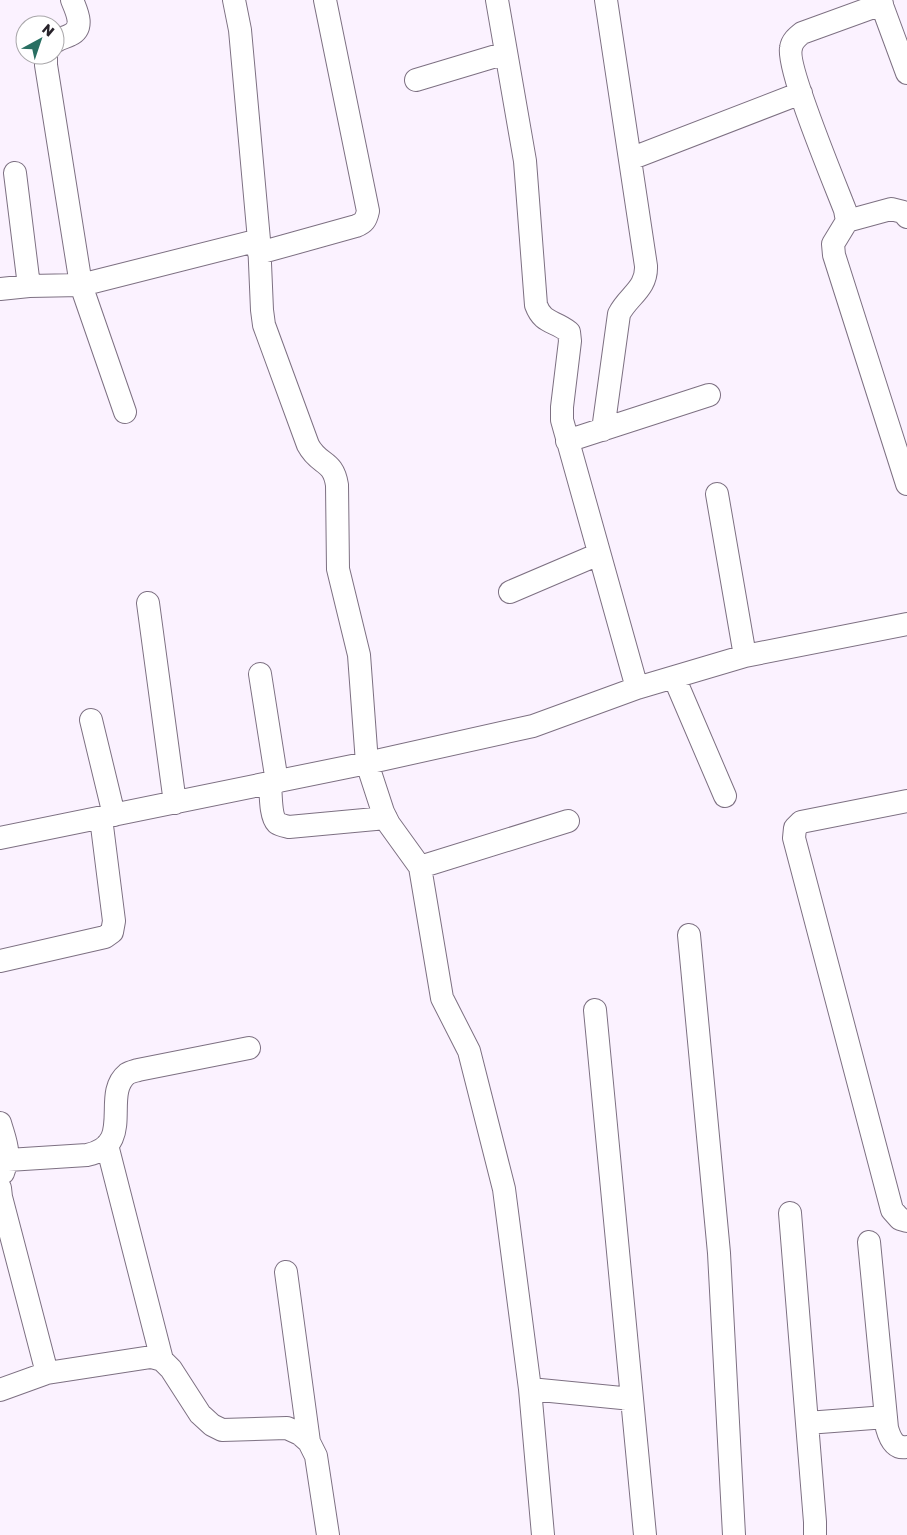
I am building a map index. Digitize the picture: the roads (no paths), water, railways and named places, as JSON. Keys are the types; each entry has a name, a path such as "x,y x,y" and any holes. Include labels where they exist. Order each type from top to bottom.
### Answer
{"street":[{"path":"65,37 76,31 80,23 72,0"},
{"path":"234,0 240,30 259,247 262,310 268,339 312,454 330,466 335,474 337,485 338,569 359,656 368,763 383,812 420,867 442,998 468,1051 504,1189 530,1389 543,1535"},
{"path":"0,289 29,286 82,285 363,223 368,211 325,0"},
{"path":"497,0 525,161 536,305 539,314 546,320 561,325 569,332 570,341 562,420 637,688"},
{"path":"603,430 619,314 624,304 641,287 646,276 606,0"},
{"path":"848,221 801,93 791,60 790,49 794,39 802,33 881,2 907,72"},
{"path":"416,80 506,53"},
{"path":"46,65 82,285 125,412"},
{"path":"630,159 801,93"},
{"path":"15,173 29,286"},
{"path":"907,217 903,212 891,209 848,221 834,244 834,255 907,484"},
{"path":"567,441 709,395"},
{"path":"717,494 745,656"},
{"path":"510,592 599,554"},
{"path":"148,603 175,803"},
{"path":"0,838 273,783 533,726 637,688 745,656 907,624"},
{"path":"260,674 273,783 273,816 277,823 289,827 386,818"},
{"path":"674,677 725,796"},
{"path":"0,960 105,937 112,932 114,921 107,817 91,720"},
{"path":"907,801 801,822 795,828 794,838 892,1210 900,1219 907,1221"},
{"path":"420,867 568,821"},
{"path":"689,934 719,1253 734,1535"},
{"path":"595,1010 645,1535"},
{"path":"8,1160 98,1153 108,1145 114,1136 118,1090 121,1082 128,1074 138,1070 249,1048"},
{"path":"0,1123 8,1148 8,1160 0,1186 1,1197 47,1373"},
{"path":"108,1145 162,1360"},
{"path":"790,1213 815,1535"},
{"path":"870,1242 889,1436 893,1443 902,1448 907,1447"},
{"path":"286,1272 309,1442 316,1456 328,1535"},
{"path":"0,1390 47,1373 151,1357 162,1360 171,1369 200,1414 212,1425 222,1430 287,1428 300,1434 309,1442"},
{"path":"530,1389 632,1398"},
{"path":"807,1423 886,1417"}]}
